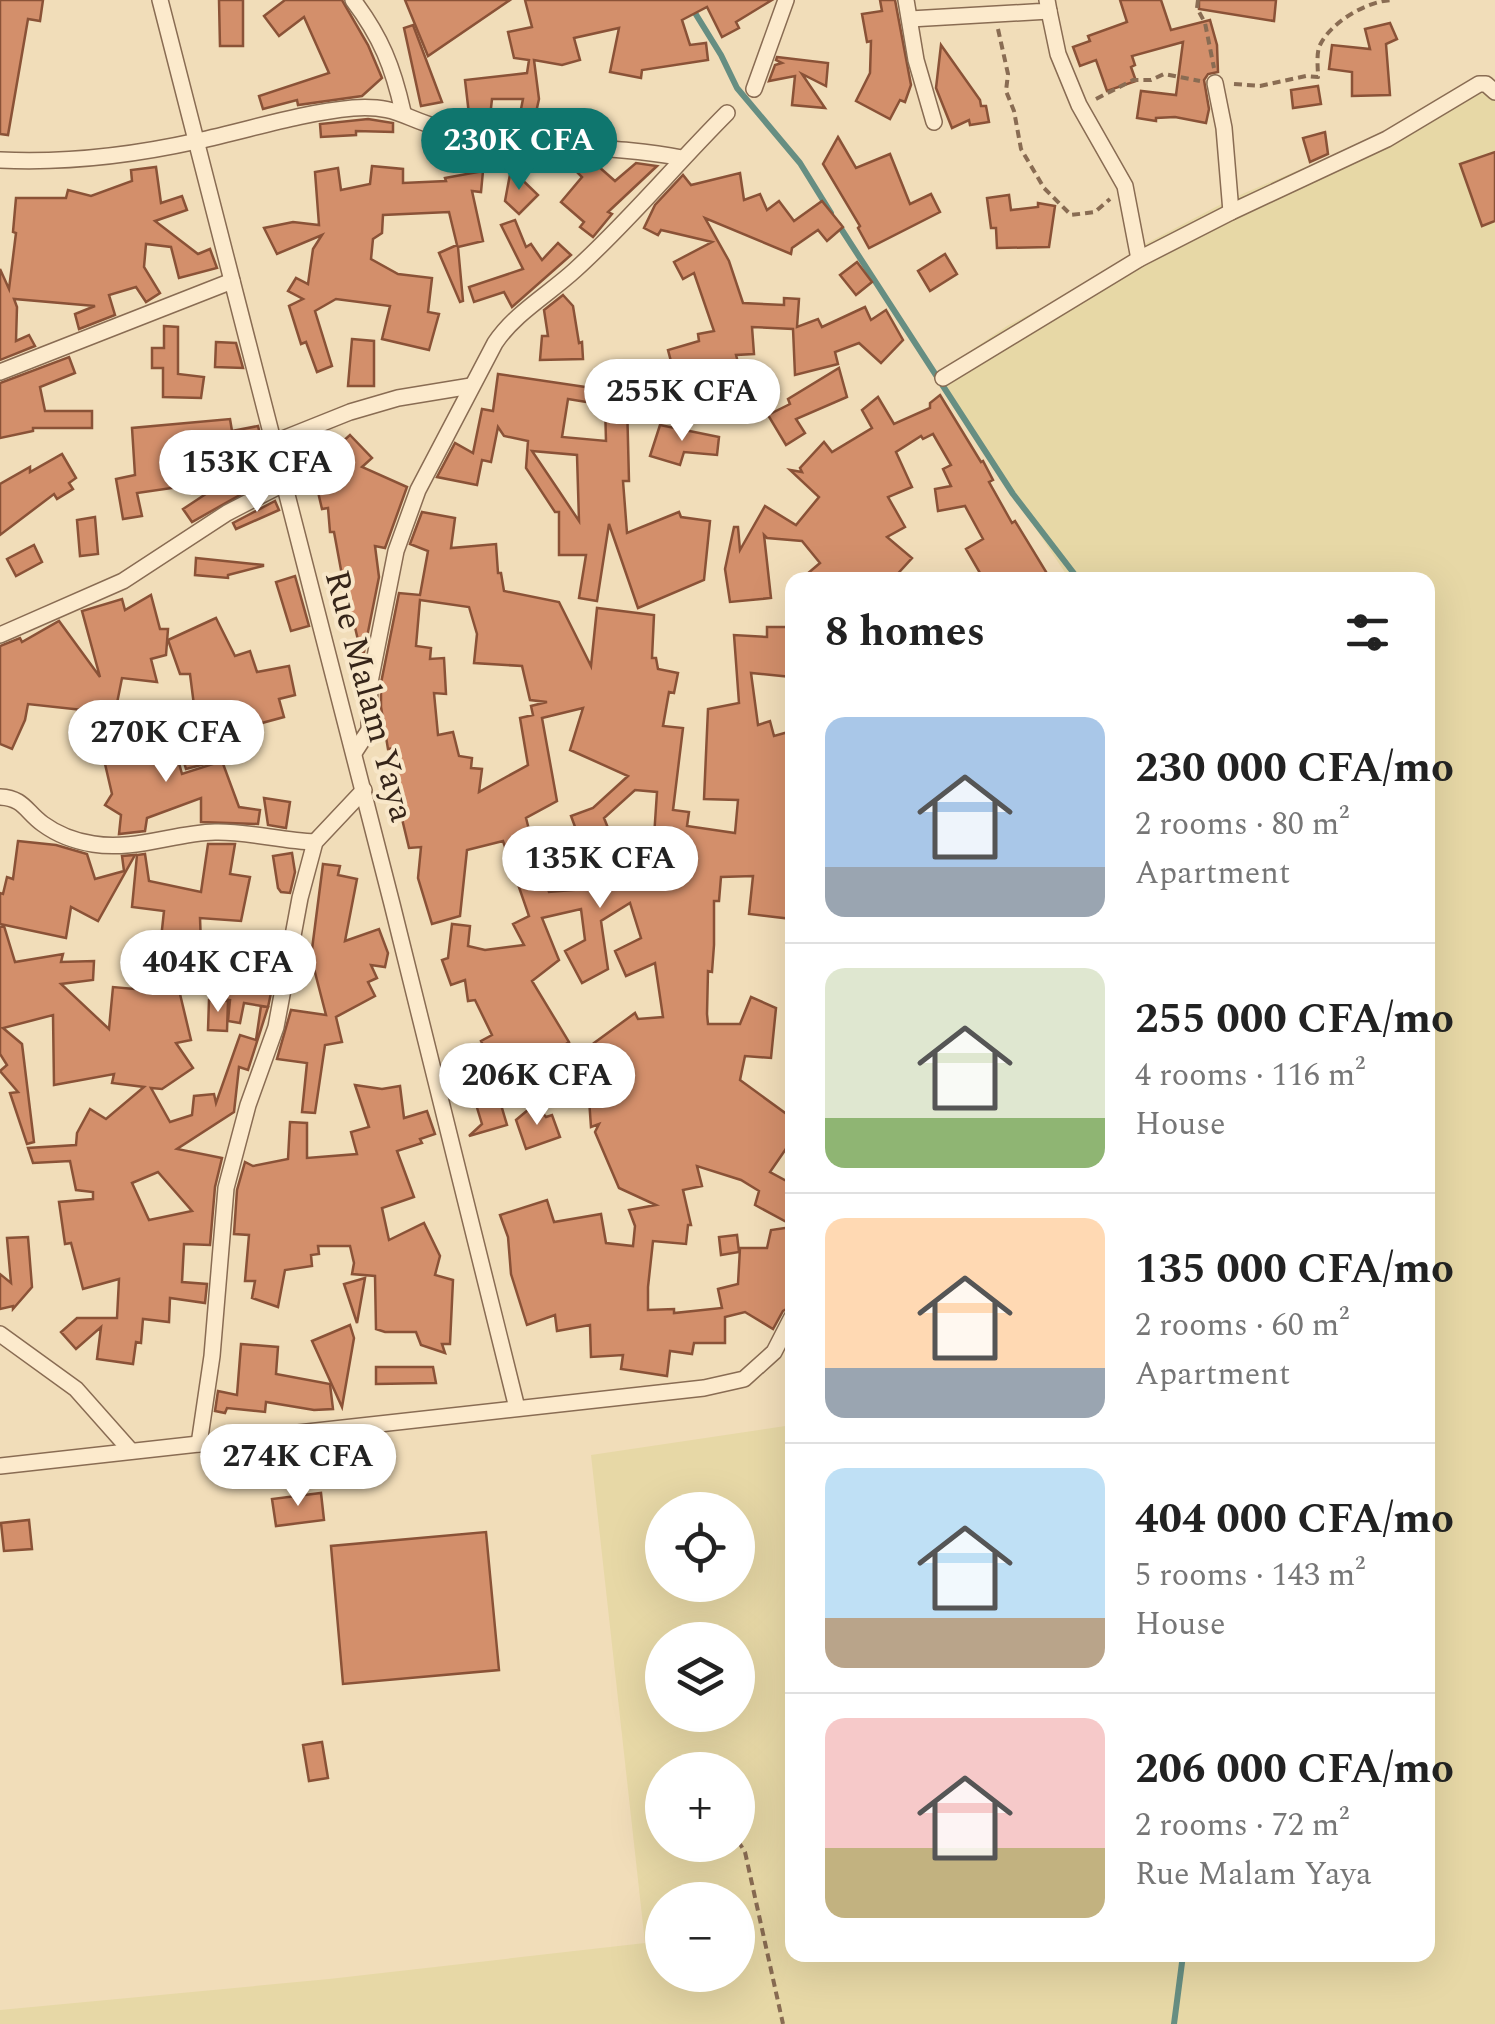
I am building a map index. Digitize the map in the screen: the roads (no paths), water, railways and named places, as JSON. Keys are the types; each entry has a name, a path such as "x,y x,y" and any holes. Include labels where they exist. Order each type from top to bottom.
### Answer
{"street":[{"name":"Rue Malam Yaya","path":"160,0 364,790 517,1408"},
{"path":"352,0 377,32 396,78 403,112"},
{"path":"754,89 786,0"},
{"path":"906,0 934,122"},
{"path":"910,19 996,14 1048,5 1058,54 1079,105 1125,186 1140,259"},
{"path":"1215,82 1224,128 1231,212"},
{"path":"943,378 1140,259 1387,140 1479,84 1486,84 1495,92"},
{"path":"0,160 26,162 115,154 196,142 265,123 352,108 389,108 439,128 504,140 631,148 682,158"},
{"path":"354,753 369,730 370,682 396,551 418,490 471,386 506,326 574,271 637,210 726,113"},
{"path":"0,372 232,282"},
{"path":"274,442 398,398 471,386"},
{"path":"0,635 123,580 226,513 283,484"},
{"path":"198,1444 212,1356 226,1188 248,1105 276,1027 300,898 315,842 364,790"},
{"path":"0,797 14,798 26,805 39,822 62,836 96,844 142,844 218,832 315,842"},
{"path":"0,1466 704,1388 744,1379 774,1352 785,1331"},
{"path":"0,1334 76,1389 131,1452"}],"waterway":[{"path":"687,0 737,88 800,163 831,213"},
{"path":"838,224 1013,494 1073,572"},
{"path":"1174,2024 1182,1962"}]}
